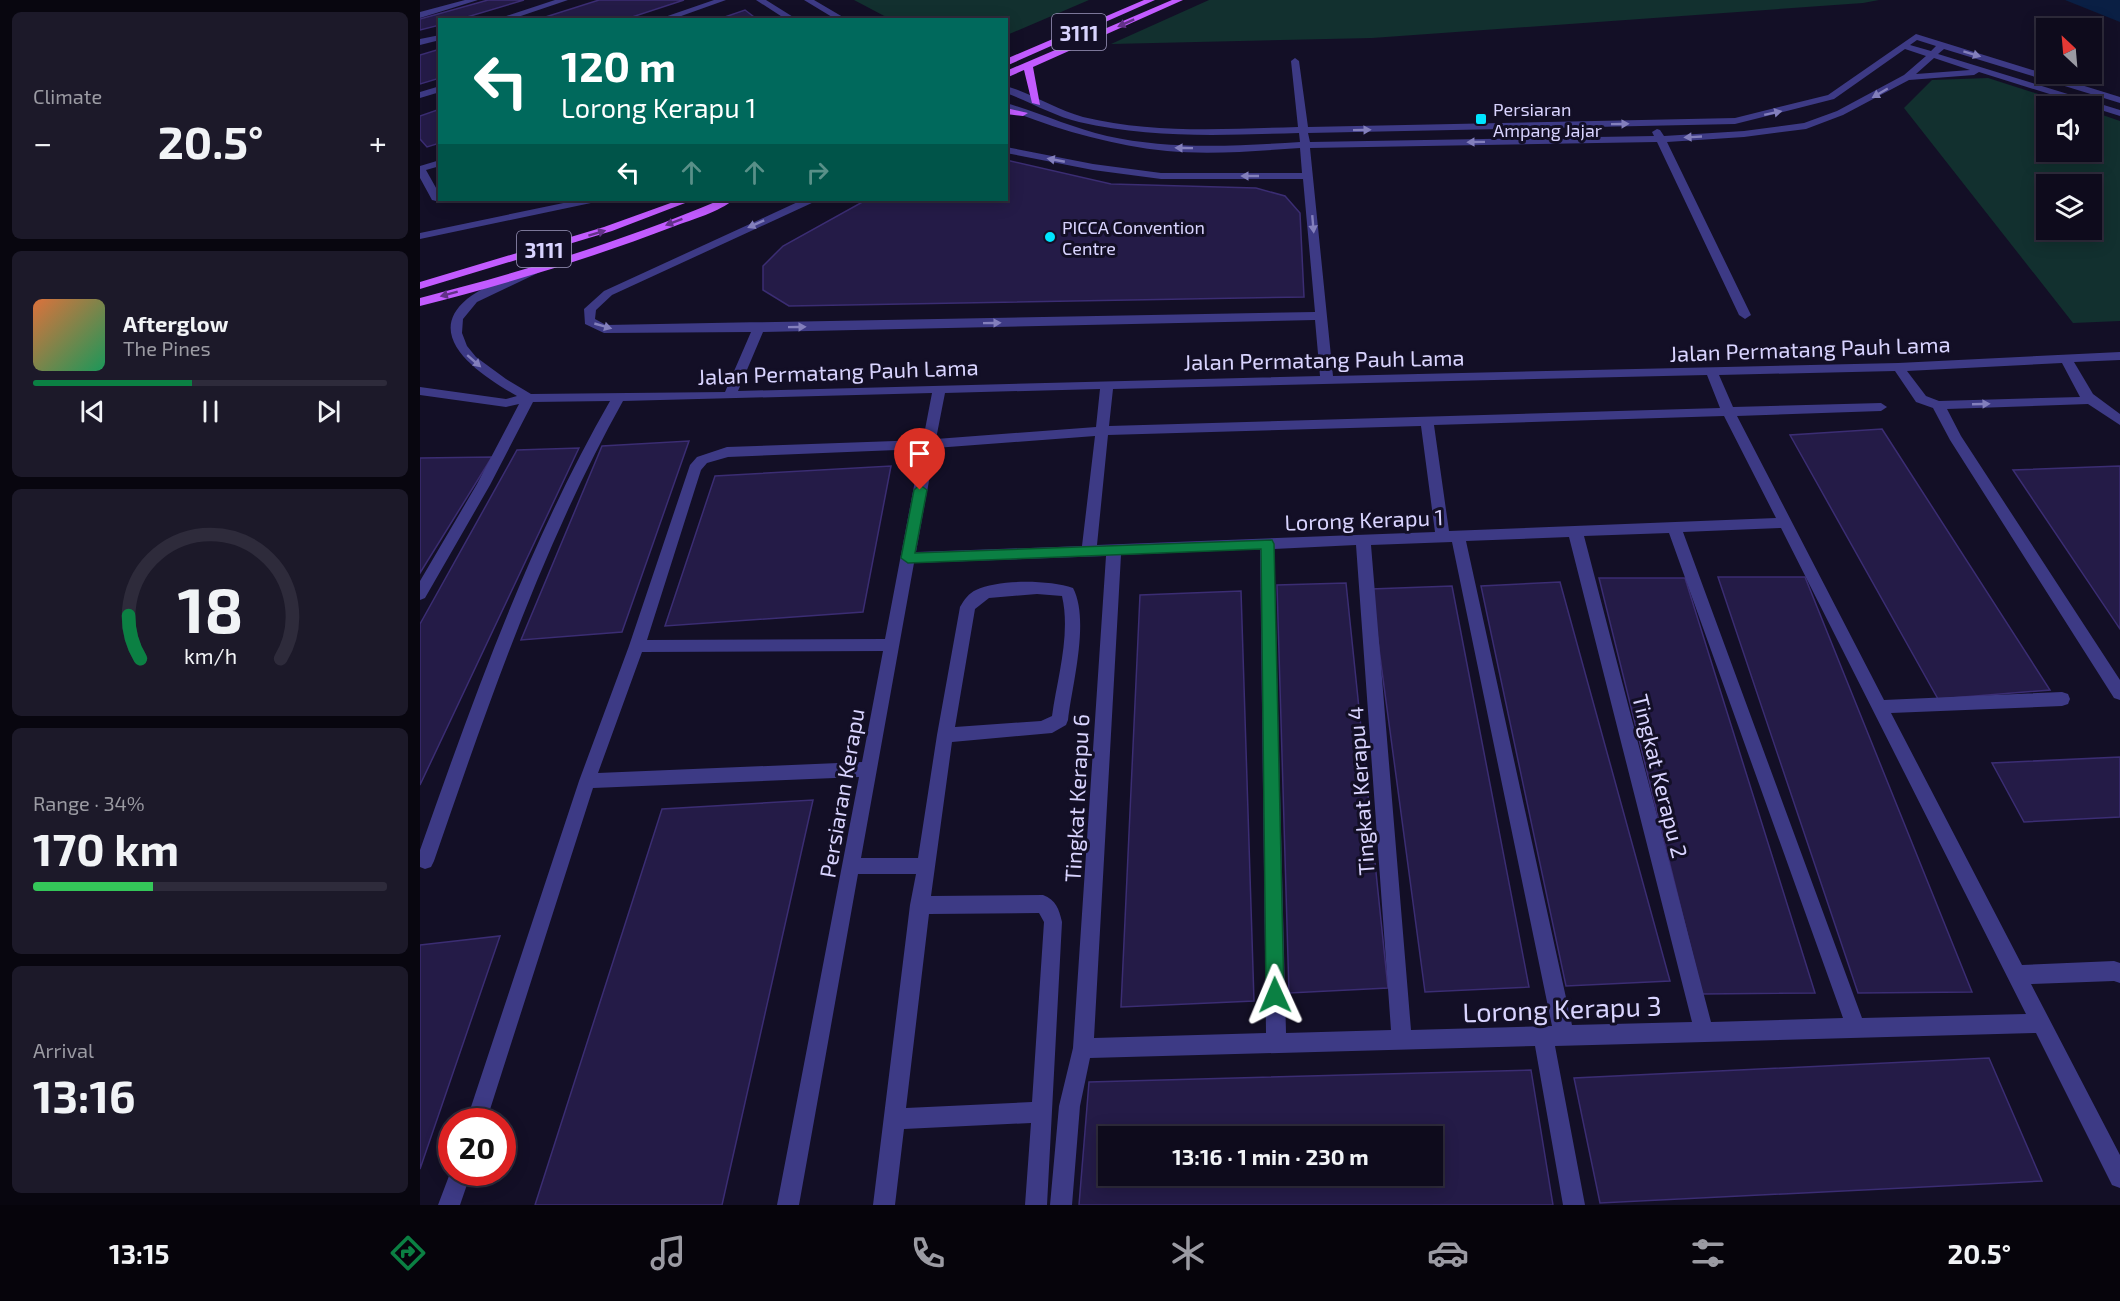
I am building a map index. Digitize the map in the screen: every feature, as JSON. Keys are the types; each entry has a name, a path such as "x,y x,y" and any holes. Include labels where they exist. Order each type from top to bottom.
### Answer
{"main road":[{"name":"3111","path":"1008,62 1151,0"},
{"path":"1008,74 1179,0"},
{"path":"1028,66 1037,103"},
{"path":"1008,111 1023,114"},
{"name":"3111","path":"420,286 608,229 685,201"},
{"path":"420,302 534,272 628,240 726,201"}],"street":[{"path":"420,15 474,0"},
{"path":"505,18 564,0"},
{"path":"666,18 722,0"},
{"path":"760,0 791,18"},
{"path":"808,0 840,18"},
{"path":"420,42 438,37"},
{"path":"1008,90 1079,119 1135,129 1178,133 1736,121 1831,97 1916,37 2120,100"},
{"path":"1008,107 1023,114 1107,139 1168,148 1230,149 1305,145 1660,139 1744,134 1806,126 1840,113 1907,77 1943,45"},
{"path":"1904,46 2120,113"},
{"path":"1294,61 1304,131 1328,380"},
{"path":"1907,77 1961,71 1992,73"},
{"path":"420,95 438,90"},
{"path":"1653,124 1745,315"},
{"path":"1008,150 1093,167 1161,176 1308,176"},
{"path":"438,164 420,169 438,199"},
{"path":"420,236 586,201"},
{"path":"808,201 608,292 590,309 589,321 604,329 759,328 1322,316"},
{"path":"420,594 529,398 477,364 463,352 456,336 457,318 469,302 534,272"},
{"path":"730,396 759,328"},
{"name":"Jalan Permatang Pauh Lama","path":"420,391 506,403 529,398 730,396 939,389 1898,367 2120,356"},
{"path":"2066,360 2088,397 2120,421"},
{"path":"1898,367 1921,399 1938,405 2083,401 2088,397"},
{"path":"1711,371 1729,413 2120,1177"},
{"path":"1089,551 1107,385"},
{"name":"Persiaran Kerapu","path":"788,1205 939,389"},
{"path":"425,861 462,754 554,521 594,438 618,398"},
{"path":"1938,405 1955,437 2120,693"},
{"path":"481,1108 587,781 638,646 695,468 702,460 728,452 929,444 1102,431 1881,407"},
{"path":"1426,422 1564,1035"},
{"name":"Lorong Kerapu 1","path":"908,558 1786,523"},
{"path":"1674,527 1857,1027"},
{"name":"Tingkat Kerapu 2","path":"1575,531 1704,1031"},
{"name":"Tingkat Kerapu 4","path":"1363,540 1402,1040"},
{"path":"1267,544 1276,1042"},
{"name":"Tingkat Kerapu 6","path":"1061,1205 1066,1118 1073,1078 1083,1048 1114,551"},
{"path":"884,1205 919,905 952,685 968,608 974,598 982,593 1034,589 1058,589 1068,592 1072,603 1071,623 1060,720 1052,726 1041,728 945,735"},
{"path":"638,646 892,645"},
{"path":"1880,706 2062,699"},
{"path":"587,781 868,769"},
{"path":"850,866 925,866"},
{"path":"919,905 1043,904 1050,911 1053,922 1036,1205"},
{"path":"2017,975 2114,971 2120,973"},
{"name":"Lorong Kerapu 3","path":"1083,1048 2041,1023"},
{"path":"1543,1036 1574,1205"},
{"path":"895,1119 1041,1112"},
{"path":"449,1205 456,1186"}],"green space":[{"path":"854,0 1089,0 1008,35 1008,18 888,18"},
{"path":"1209,0 1879,0 1372,38 1111,44"},
{"path":"1988,78 2045,96 2036,96 2036,162 2102,162 2102,115 2120,121 2120,321 2073,323 1904,108 1932,80"}],"water":[{"path":"2065,0 2120,0 2120,22"}],"building":[{"path":"488,0 524,0 464,18 438,18 438,26 420,30 420,19"},
{"path":"599,0 684,0 629,18 542,18"},
{"path":"745,10 755,18 722,18"},
{"path":"438,50 438,79 420,84 420,55"},
{"path":"438,110 438,144 427,147 420,139 420,116"},
{"name":"PICCA Convention Centre","path":"1008,160 1111,184 1256,188 1285,196 1300,213 1304,297 789,306 763,290 763,266 783,246 864,201 1008,201"},
{"path":"1882,429 2050,690 1938,699 1790,435"},
{"path":"689,441 622,632 521,640 602,446"},
{"path":"579,448 420,785 420,624 517,450"},
{"path":"492,457 420,573 420,458"},
{"path":"891,466 863,612 665,626 715,476"},
{"path":"2120,466 2120,629 2013,470"},
{"path":"1718,577 1805,577 1972,992 1858,993"},
{"path":"1599,578 1685,578 1815,993 1702,994"},
{"path":"1560,582 1670,981 1566,986 1481,586"},
{"path":"1346,583 1388,988 1289,993 1277,585"},
{"path":"1452,586 1529,987 1425,992 1371,589"},
{"path":"1241,591 1254,1001 1121,1007 1140,595"},
{"path":"2120,757 2120,817 2024,822 1992,763"},
{"path":"813,800 722,1205 535,1205 662,809"},
{"path":"500,936 441,1108 438,1108 438,1117 420,1169 420,945"},
{"path":"1989,1058 2042,1181 1600,1203 1574,1078"},
{"path":"1531,1070 1553,1205 1079,1205 1089,1082"}],"place":[{"name":"Persiaran Ampang Jajar","path":"1481,119"},
{"name":"PICCA Convention Centre","path":"1050,237"}],"route":[{"path":"920,490 908,558 1267,544 1275,995"}]}
